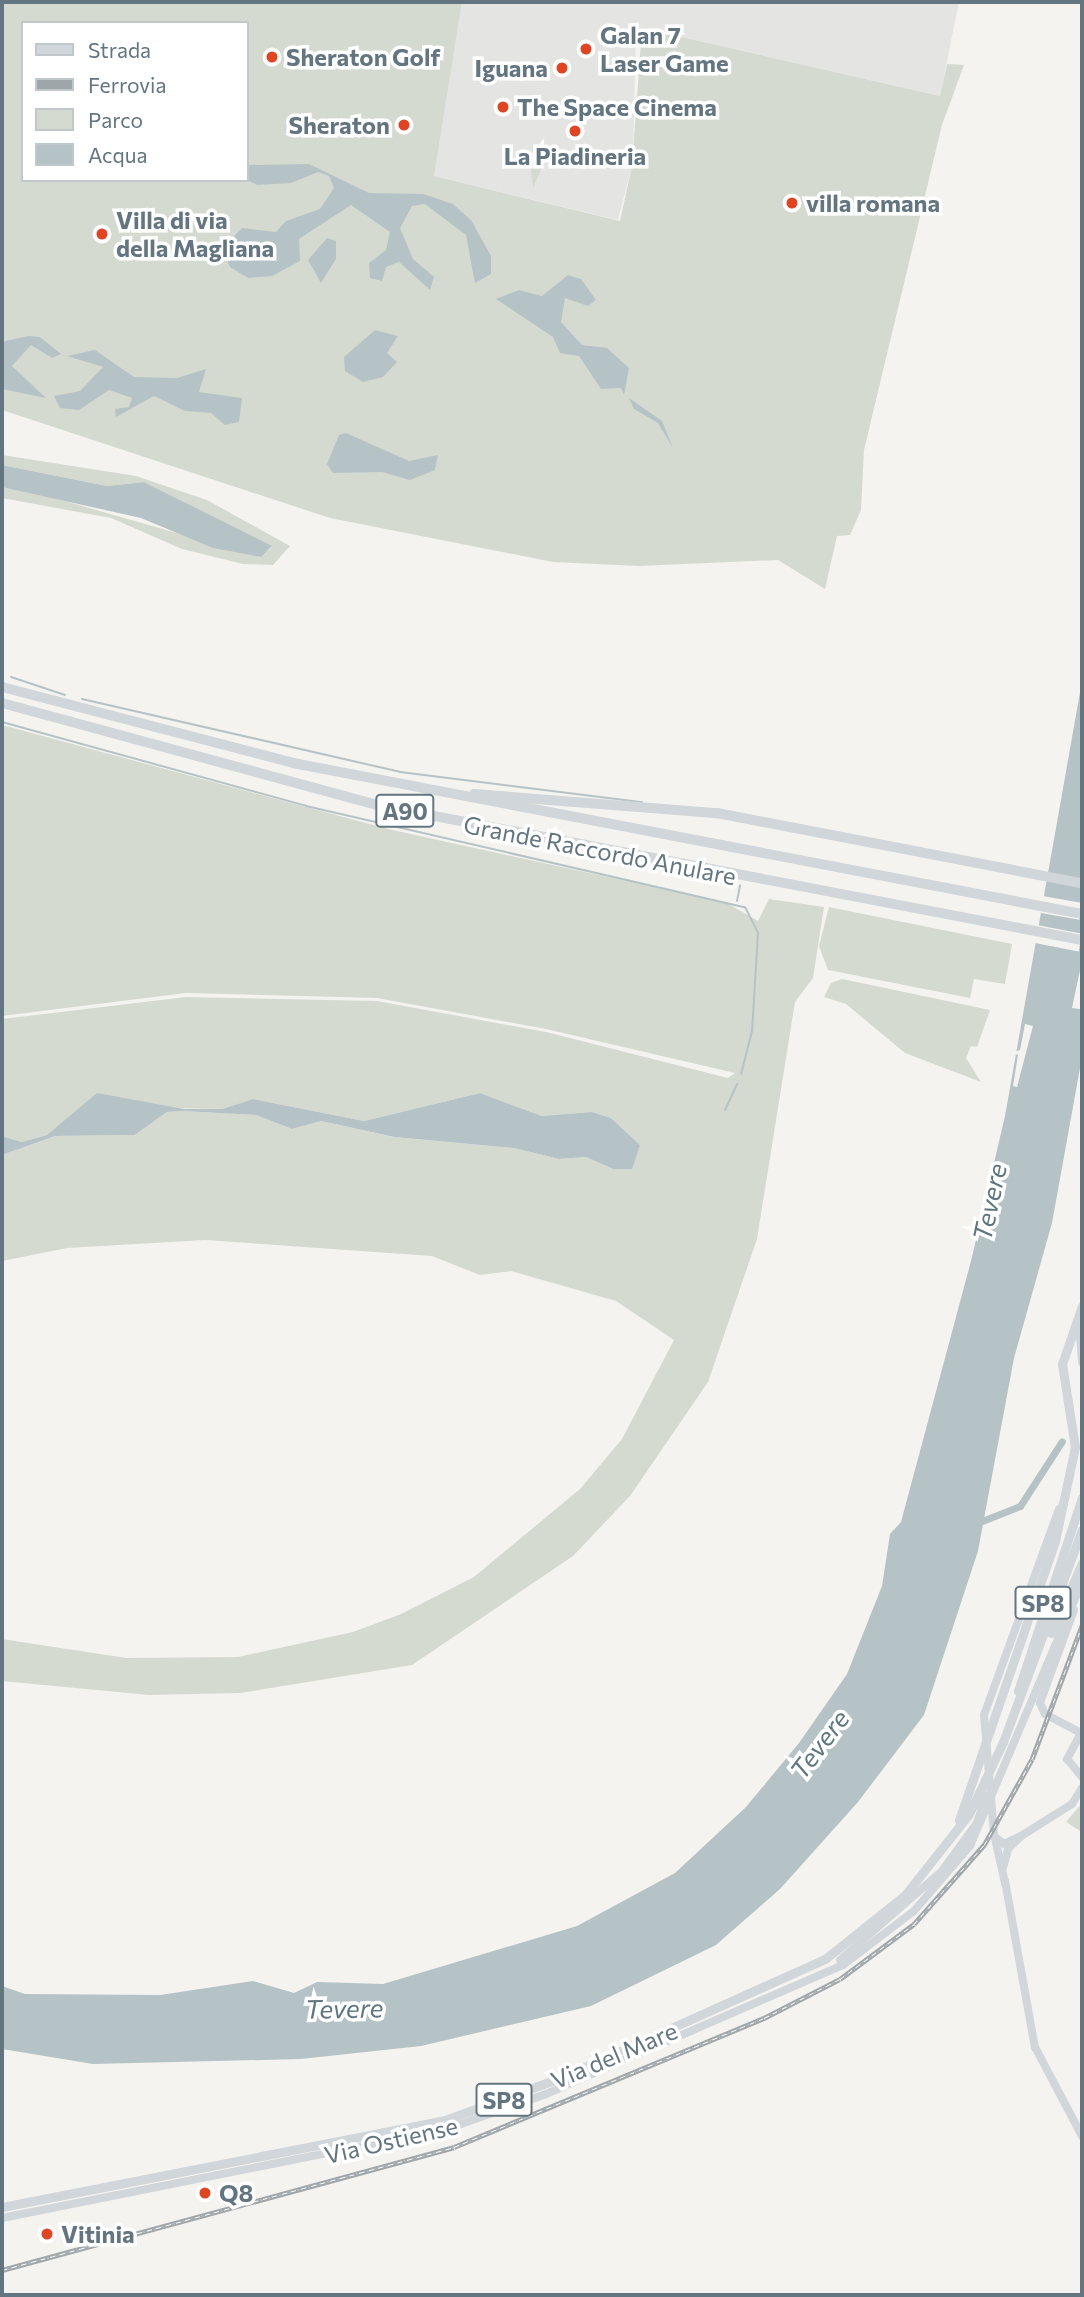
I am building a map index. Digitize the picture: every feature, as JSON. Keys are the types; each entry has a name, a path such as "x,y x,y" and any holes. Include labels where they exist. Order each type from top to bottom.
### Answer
{"highway":[{"name":"Grande Raccordo Anulare","path":"2,687 234,750 432,791 1082,914"},
{"name":"Grande Raccordo Anulare","path":"2,703 382,806 1082,940"},
{"path":"432,791 686,809 1082,883"}],"main road":[{"path":"1082,1307 1076,1337 1082,1362"},
{"path":"944,1849 970,1795 1024,1629 1053,1550 1061,1502 1075,1447 1062,1364 1082,1307"},
{"name":"Via del Mare","path":"1014,1713 1044,1599 1082,1497"},
{"path":"1061,1502 986,1703 987,1775 994,1834 1023,1987 1041,2064 1082,2136"},
{"name":"Via del Mare","path":"2,2207 422,2126 503,2100 825,1959 898,1902 944,1849 984,1787 1027,1682 1082,1530"},
{"path":"1027,1682 1082,1563"},
{"path":"802,1985 895,1928 966,1852 995,1798 1082,1583"},
{"path":"1082,1583 1041,1709 1074,1727 1082,1736 1067,1755 1082,1777"},
{"path":"802,1985 921,1895 977,1823 987,1775"},
{"path":"994,1834 1004,1844 1021,1836 1063,1811 1082,1788"},
{"path":"1005,1883 1006,1852 1021,1836"},
{"name":"Via Ostiense","path":"2,2218 444,2130 546,2094 802,1985"}],"shaded area":[{"path":"462,2 959,2 940,96 642,28 636,34 633,162 618,220 433,176"}],"green space":[{"path":"2,2 462,2 434,176 620,221 632,166 642,28 940,96 947,64 964,65 942,125 864,450 861,510 850,535 837,536 825,589 778,560 639,566 553,562 330,518 2,410"},
{"path":"533,161 544,163 533,188 531,171"},
{"path":"2,455 136,476 207,500 290,546 273,565 243,564 182,549 111,518 2,498 2,487 37,493 260,557 272,547 144,482 107,486 2,465"},
{"path":"2,725 388,829 727,903 758,921 769,899 824,907 813,978 795,1002 757,1239 708,1382 630,1496 573,1556 412,1665 240,1693 149,1695 2,1681 2,1639 126,1658 238,1657 353,1632 401,1614 474,1577 580,1489 622,1439 674,1340 616,1301 511,1271 480,1275 432,1256 205,1240 67,1248 2,1261 2,1155 55,1136 135,1135 167,1112 182,1111 256,1115 292,1129 321,1121 393,1137 514,1148 559,1159 586,1157 613,1169 640,1145 611,1118 592,1112 542,1116 480,1093 364,1121 253,1099 222,1109 159,1108 133,1100 73,1116 47,1135 22,1142 2,1136 2,1019 186,997 377,1001 546,1032 728,1078 735,1073 546,1029 377,998 186,993 2,1016"},
{"path":"829,907 1012,944 1005,984 974,979 970,998 828,970 819,946"},
{"path":"842,979 990,1010 977,1047 971,1046 966,1058 981,1082 905,1053 846,1004 824,997 831,983"},
{"path":"1082,1803 1082,1832 1066,1822"}],"water":[{"path":"309,164 369,193 423,194 453,204 471,220 491,256 491,274 475,283 466,235 425,204 412,206 400,228 413,259 434,277 430,290 399,262 386,267 382,281 370,278 369,263 386,250 390,232 351,205 299,239 300,261 272,276 248,278 230,267 222,248 242,228 276,232 286,221 320,209 334,188 329,176 318,172 291,183 257,185 248,180 248,165"},
{"path":"327,238 336,241 336,259 321,283 308,260"},
{"path":"568,275 581,279 596,300 588,306 565,298 561,322 582,345 607,348 629,368 624,395 621,388 601,389 579,356 560,353 553,337 496,299 519,290 542,296"},
{"path":"375,330 398,336 387,353 397,362 383,377 363,382 345,371 344,357"},
{"path":"28,336 40,337 61,354 52,358 31,345 12,366 46,398 2,389 2,342"},
{"path":"95,350 134,377 177,378 206,369 199,392 242,398 239,422 225,425 211,413 185,411 154,396 116,417 115,409 129,407 132,398 109,390 79,410 60,408 54,396 80,391 103,367 67,356"},
{"path":"629,398 662,421 673,448 658,423 634,409"},
{"path":"346,433 409,461 438,455 435,470 410,480 382,472 333,473 327,464 339,435"},
{"path":"2,465 107,486 144,482 272,546 261,557 213,548 141,518 2,487"},
{"name":"Tevere","path":"1082,681 1082,1057 1052,1223 1014,1358 978,1551 924,1715 858,1802 780,1889 716,1945 591,2006 421,2046 301,2059 93,2064 2,2049 2,1986 25,1994 160,1995 253,1981 294,1993 317,1982 383,1984 577,1926 675,1873 746,1807 799,1743 847,1674 882,1586 890,1534 901,1522 971,1261 1005,1116"},
{"path":"97,1093 184,1109 222,1109 253,1099 364,1121 480,1093 542,1116 592,1112 611,1118 640,1145 632,1169 613,1169 586,1157 559,1159 514,1148 394,1137 321,1121 292,1129 256,1115 182,1111 167,1112 135,1135 55,1136 2,1155 2,1136 22,1142 47,1135"}],"pier":[{"path":"1037,895 1082,903 1079,920 1034,912"},
{"path":"1032,924 1082,934 1079,951 1029,942"},
{"path":"1082,970 1080,1009 1072,1008"},
{"path":"1025,1024 1033,1026 1017,1087 1013,1086 1018,1055 1012,1053 1020,1050"}],"waterway":[{"path":"11,677 65,695"},
{"path":"82,699 400,772 642,802"},
{"path":"2,722 306,806 745,907 758,933 752,1031 741,1074"},
{"path":"737,901 740,885"},
{"path":"725,1110 737,1084"},
{"path":"977,1523 1020,1506 1062,1441"}],"railway":[{"path":"2,2270 454,2147 764,2018 840,1979 914,1924 984,1845 1032,1759 1082,1625"}],"place":[{"name":"Galan 7 Laser Game","path":"586,49"},
{"name":"Sheraton Golf","path":"272,57"},
{"name":"Iguana","path":"562,68"},
{"name":"The Space Cinema","path":"503,107"},
{"name":"Sheraton","path":"404,125"},
{"name":"La Piadineria","path":"575,131"},
{"name":"villa romana","path":"792,203"},
{"name":"Villa di via della Magliana","path":"102,234"},
{"name":"Q8","path":"205,2193"},
{"name":"Vitinia","path":"47,2234"}]}
